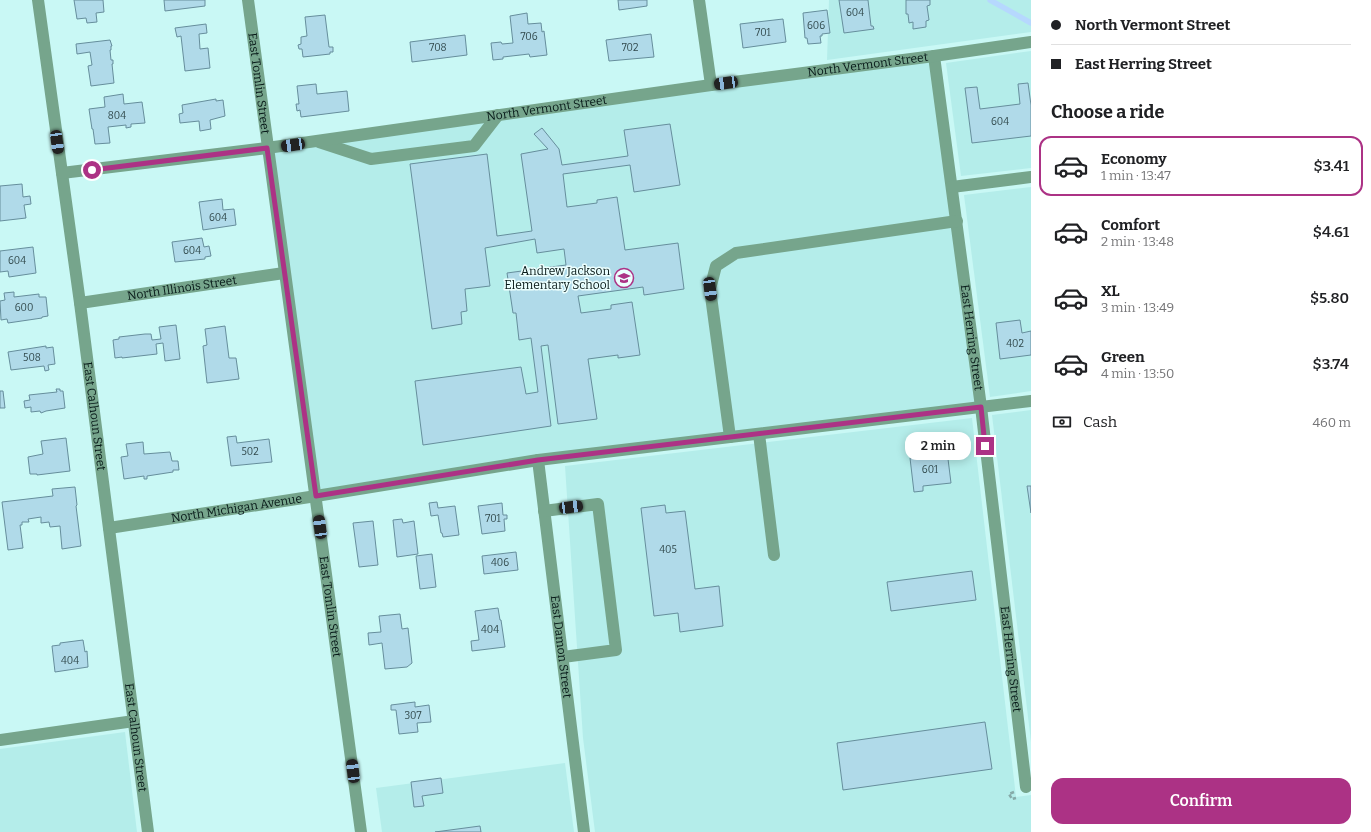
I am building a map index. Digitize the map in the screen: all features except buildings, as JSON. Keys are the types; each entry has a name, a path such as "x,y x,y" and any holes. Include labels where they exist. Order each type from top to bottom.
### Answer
{"street":[{"name":"East Calhoun Street","path":"38,0 80,303 148,832"},
{"name":"East Tomlin Street","path":"248,0 284,274 316,496 361,832"},
{"path":"700,0 711,85"},
{"name":"North Vermont Street","path":"62,174 267,148 711,85 1031,42"},
{"name":"East Herring Street","path":"934,56 981,407 1026,787"},
{"path":"316,141 371,159 474,146 498,115"},
{"path":"952,187 1031,177"},
{"path":"730,437 710,289 716,266 736,253 957,221"},
{"name":"North Illinois Street","path":"80,303 284,274"},
{"name":"North Michigan Avenue","path":"108,528 538,460 1031,401"},
{"path":"759,434 774,555"},
{"name":"East Damon Street","path":"538,460 584,832"},
{"path":"544,511 598,504 616,650 563,657"},
{"path":"0,740 134,721"}],"shaded area":[{"path":"829,0 1031,0 1031,32 827,60"},
{"path":"1031,51 1031,168 961,176 946,63"},
{"name":"Andrew Jackson Elementary School","path":"934,56 981,407 538,460 316,496 267,148"},
{"path":"1031,187 1031,391 990,397 964,195"},
{"path":"1031,410 1031,742 992,415"},
{"path":"972,418 1016,797 1031,795 1031,832 595,832 583,738 565,466"},
{"path":"125,732 137,832 0,832 0,749"},
{"path":"565,763 574,832 382,832 376,788"}],"waterway":[{"path":"990,0 1031,23"}],"place":[{"name":"Andrew Jackson Elementary School","path":"624,278"}],"route":[{"path":"92,170 267,148 316,496 538,460 981,407 985,446"}]}
